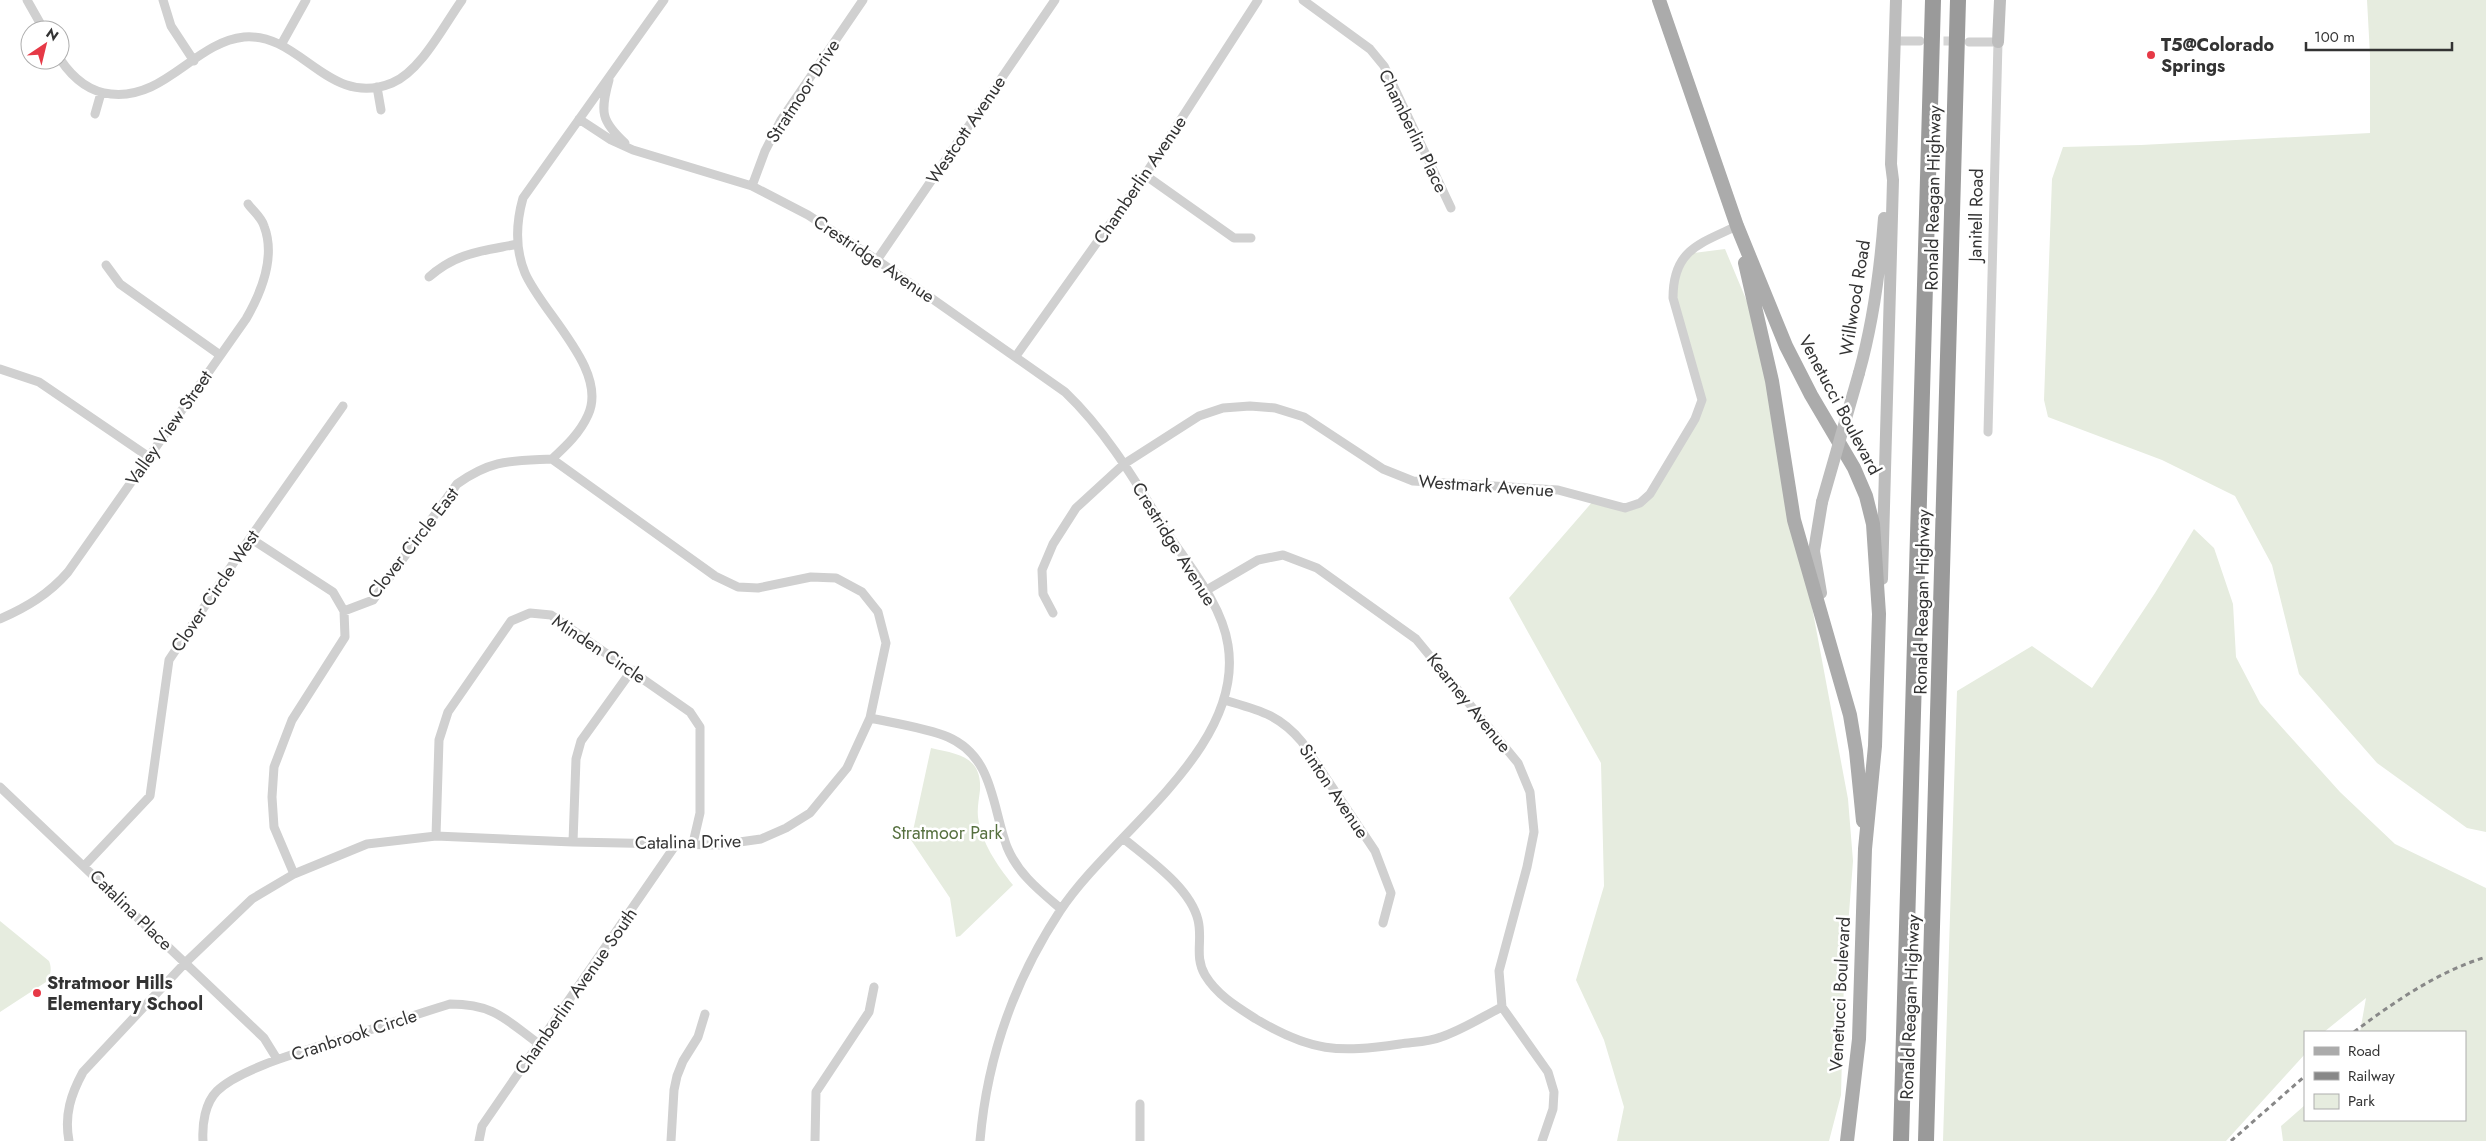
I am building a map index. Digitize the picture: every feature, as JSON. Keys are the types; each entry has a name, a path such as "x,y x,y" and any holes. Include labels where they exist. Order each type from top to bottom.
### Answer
{"highway":[{"name":"Ronald Reagan Highway","path":"1901,1141 1933,0"},
{"name":"Ronald Reagan Highway","path":"1926,1141 1958,0"}],"main road":[{"name":"Venetucci Boulevard","path":"1659,0 1737,226 1786,346 1854,468 1866,496 1873,524 1877,554 1879,614 1873,786 1865,849 1859,1039 1847,1141"},
{"name":"Venetucci Boulevard","path":"1737,226 1772,381 1794,520 1850,715 1856,751 1865,849"}],"street":[{"path":"27,0 38,20"},
{"path":"163,0 171,26 194,60"},
{"path":"280,45 306,0"},
{"path":"68,70 84,84 101,93 134,94 148,89 224,43 244,37 269,40 280,45 329,78 359,89 377,87 406,76 416,65 462,0"},
{"name":"Crestridge Avenue","path":"664,0 579,119 611,140 633,150 752,186 808,215 877,260 1065,392 1089,415 1124,464 1217,613 1228,645 1229,672 1224,700 1211,733 1198,753 1061,909 1031,962 1003,1027 985,1092 980,1141"},
{"name":"Stratmoor Drive","path":"752,186 765,151 781,120 863,0"},
{"name":"Westcott Avenue","path":"877,260 1055,0"},
{"name":"Chamberlin Avenue","path":"1016,356 1145,176 1258,0"},
{"name":"Chamberlin Place","path":"1303,0 1370,49 1384,66 1451,208"},
{"name":"Willwood Road","path":"1879,614 1889,357 1893,180 1891,164 1896,0"},
{"name":"Janitell Road","path":"1988,432 2000,0"},
{"path":"1894,41 1920,41"},
{"path":"1969,42 1998,42"},
{"name":"Crestridge Avenue","path":"611,73 604,99 605,121 610,130 633,150"},
{"path":"377,87 381,110"},
{"path":"95,114 101,93"},
{"path":"552,460 575,437 589,413 592,387 583,362 535,294 524,271 518,244 518,218 524,198 579,119"},
{"name":"Willwood Road","path":"1830,641 1814,551 1822,502 1866,347 1881,260 1887,181 1891,164"},
{"path":"1145,176 1234,238 1251,238"},
{"name":"Valley View Street","path":"0,619 22,610 56,586 68,572 257,301 266,268 267,238 264,225 248,204"},
{"name":"Westmark Avenue","path":"1053,613 1043,594 1042,570 1053,544 1081,503 1124,464 1199,416 1223,408 1250,406 1275,408 1304,417 1383,470 1412,481 1558,490 1625,508 1640,502 1650,494 1695,418 1702,400 1673,298 1673,280 1676,268 1686,254 1710,239 1737,226"},
{"path":"429,277 447,262 467,253 518,244"},
{"path":"106,265 120,284 220,355"},
{"path":"0,369 39,382 148,457"},
{"name":"Clover Circle West","path":"84,865 150,796 169,660 250,538 343,406"},
{"name":"Clover Circle East","path":"344,612 373,600 458,484 470,475 503,461 552,460"},
{"name":"Catalina Drive","path":"69,1141 67,1111 73,1091 83,1072 185,963 252,898 294,874 367,844 436,836 573,842 718,845 761,839 786,828 810,813 848,768 870,718 886,643 878,612 862,592 836,578 811,577 758,588 738,587 715,576 552,460"},
{"path":"250,538 333,592 344,612 345,637 292,720 274,767 272,797 274,827 294,874"},
{"name":"Kearney Avenue","path":"1204,591 1258,560 1283,555 1317,568 1416,639 1518,763 1530,792 1534,832 1527,867 1498,972 1502,1007"},
{"name":"Minden Circle","path":"436,836 439,740 448,712 511,621 530,614 551,615 690,712 700,727 700,813 693,843"},
{"path":"573,842 576,759 581,741 632,670"},
{"name":"Sinton Avenue","path":"1224,700 1270,714 1288,726 1302,742 1375,851 1391,893 1383,923"},
{"path":"870,718 948,737 967,749 981,764 988,778 1007,848 1024,876 1061,909"},
{"name":"Catalina Place","path":"0,787 264,1038 277,1059"},
{"path":"1123,838 1180,888 1192,903 1201,934 1198,958 1205,974 1216,990 1236,1006 1286,1037 1326,1048 1357,1050 1440,1038 1502,1007 1548,1072 1554,1092 1553,1109 1542,1141"},
{"name":"Chamberlin Avenue South","path":"479,1141 482,1126 677,843"},
{"path":"815,1141 816,1092 869,1012 874,987"},
{"name":"Cranbrook Circle","path":"204,1141 203,1127 206,1113 216,1092 228,1082 277,1059 450,1004 472,1004 492,1010 539,1044"},
{"path":"672,1141 674,1090 677,1076 683,1061 698,1037 705,1014"},
{"path":"1140,1104 1140,1141"}],"green space":[{"path":"2367,0 2486,0 2486,832 2467,828 2377,763 2299,674 2272,565 2235,496 2162,460 2048,417 2044,400 2052,179 2063,147 2141,145 2370,133 2370,55"},
{"path":"1725,249 1761,335 1848,799 1853,861 1844,979 1841,1095 1829,1141 1617,1141 1624,1107 1604,1040 1576,980 1604,886 1601,763 1509,598 1594,500 1625,508 1650,494 1695,419 1700,387 1673,298 1686,254"},
{"path":"2194,529 2214,548 2233,604 2236,657 2260,703 2340,792 2395,844 2486,888 2486,1141 2283,1141 2281,1126 2304,1106 2304,1121 2466,1121 2466,1031 2360,1031 2366,998 2325,1031 2304,1031 2304,1055 2226,1141 1943,1141 1957,691 2032,646 2092,688 2155,593"},
{"name":"Stratmoor Park","path":"931,748 966,758 977,770 980,779 978,817 982,835 996,861 1013,885 960,936 956,937 950,898 911,840"},
{"path":"0,921 49,961 51,969 46,982 0,1012"}],"tunnel":[{"path":"1930,41 1960,41"}],"railway":[{"path":"2355,1031 2400,999 2433,979 2486,957"},
{"path":"2231,1141 2304,1077"}],"place":[{"name":"T5@Colorado Springs","path":"2151,55"},
{"name":"Stratmoor Hills Elementary School","path":"37,993"}]}
